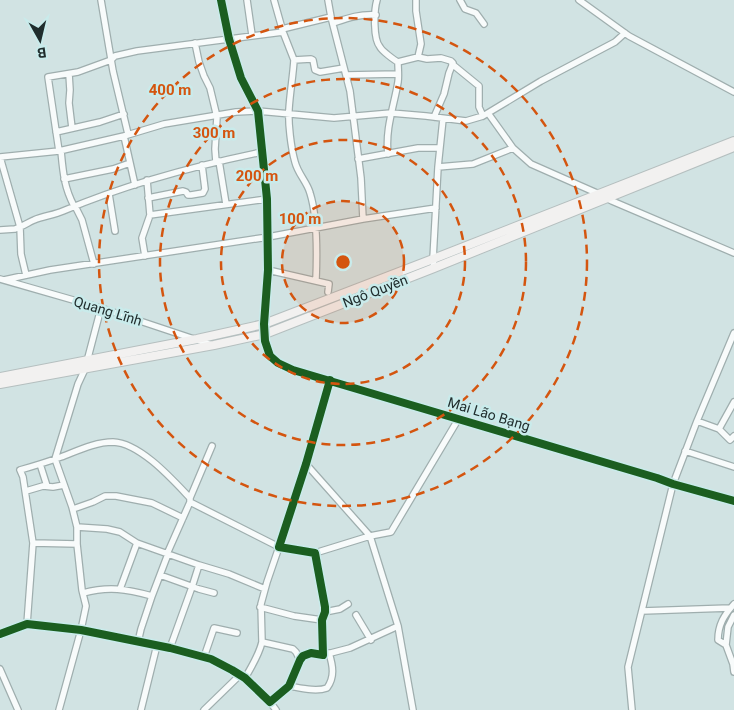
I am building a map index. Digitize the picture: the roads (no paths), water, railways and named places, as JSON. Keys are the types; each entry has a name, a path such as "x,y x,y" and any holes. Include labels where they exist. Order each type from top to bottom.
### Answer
{"main road":[{"name":"Ngô Quyền","path":"0,384 264,324 734,141"},
{"name":"Ngô Quyền","path":"0,377 214,346 265,334 434,268 734,146"}],"street":[{"path":"100,0 111,60 124,114 130,163 135,185"},
{"path":"221,0 229,39 241,78 258,110"},
{"path":"247,0 252,36"},
{"path":"274,0 294,60 288,114 295,164 310,190 316,228 316,280"},
{"path":"328,0 350,92 361,178 363,219"},
{"path":"377,0 375,8 377,42 380,48 398,62 418,57 441,58 451,61 452,64 479,86 478,104 480,110 486,114 513,148 531,164 599,194 606,199 734,253"},
{"path":"416,0 421,44 418,57"},
{"path":"460,0 465,9 476,13 484,24"},
{"path":"579,0 624,33 734,92"},
{"path":"94,264 82,220 67,193 48,78 78,72 111,60 115,56 137,51 252,36 354,16 376,15"},
{"path":"26,275 20,227 0,157 60,151 164,124 258,110 334,118 391,113 466,121 486,114 541,80 615,42 624,33"},
{"path":"195,43 199,62 210,88 216,115 215,149 226,204"},
{"path":"294,60 313,60 315,70 320,72 344,68"},
{"path":"388,154 387,138 398,81 398,62"},
{"path":"434,117 444,94 452,64"},
{"path":"69,74 69,103 72,128"},
{"path":"346,75 398,74"},
{"name":"Mai Lão Bạng","path":"258,110 267,198 268,270 264,324 270,356 278,363 293,370 734,501"},
{"path":"56,132 124,114"},
{"path":"434,268 438,167 443,119"},
{"path":"358,159 424,147 440,148"},
{"path":"438,167 473,164 513,148"},
{"path":"0,230 15,229 34,220 147,180 218,161 262,152"},
{"path":"64,179 113,169 130,163"},
{"path":"148,198 183,192 186,192 188,195 203,193 206,189 202,166"},
{"path":"145,256 142,238 150,215 147,180"},
{"path":"108,194 115,231"},
{"path":"150,215 267,198"},
{"path":"2,279 436,208"},
{"path":"268,270 329,284 328,292"},
{"name":"Quang Lĩnh","path":"2,279 101,308 214,346"},
{"path":"60,710 86,606 77,544 77,527 73,509 55,459 101,308"},
{"path":"632,710 628,667 673,484 697,421 731,349 734,333"},
{"path":"204,710 242,676 258,656 262,642 260,608 306,464 330,380"},
{"path":"719,429 734,402"},
{"path":"27,624 33,543 26,491 20,470 99,443 114,442 130,446 170,476 190,500 280,547 315,553 370,536 391,532 459,418"},
{"path":"697,421 719,429 733,440"},
{"path":"138,642 152,596 212,446"},
{"path":"685,451 734,467"},
{"path":"40,464 46,486"},
{"path":"306,464 370,536 398,626 414,710"},
{"path":"26,491 64,484"},
{"path":"73,509 105,496 116,496 152,503 183,518"},
{"path":"77,527 120,532 137,543 229,574 265,589"},
{"path":"33,543 77,544"},
{"path":"120,589 137,543"},
{"path":"289,686 322,690 327,688 333,675 332,666 326,654 322,620 325,612 315,553"},
{"path":"170,648 199,565"},
{"path":"160,575 203,591 214,592"},
{"path":"83,593 108,588 152,596"},
{"path":"325,612 340,609 348,604"},
{"path":"260,608 322,620"},
{"path":"642,610 732,610"},
{"path":"732,610 720,623 718,640 726,645 734,672"},
{"path":"356,615 371,640"},
{"path":"0,634 27,624 81,630 157,645 204,657 242,676 276,710"},
{"path":"270,702 289,686 303,656 311,653 326,654 350,648 398,626"},
{"path":"204,657 214,628 237,633"},
{"path":"262,642 293,649 300,660"},
{"path":"141,710 157,645"},
{"path":"0,669 18,710"}]}
